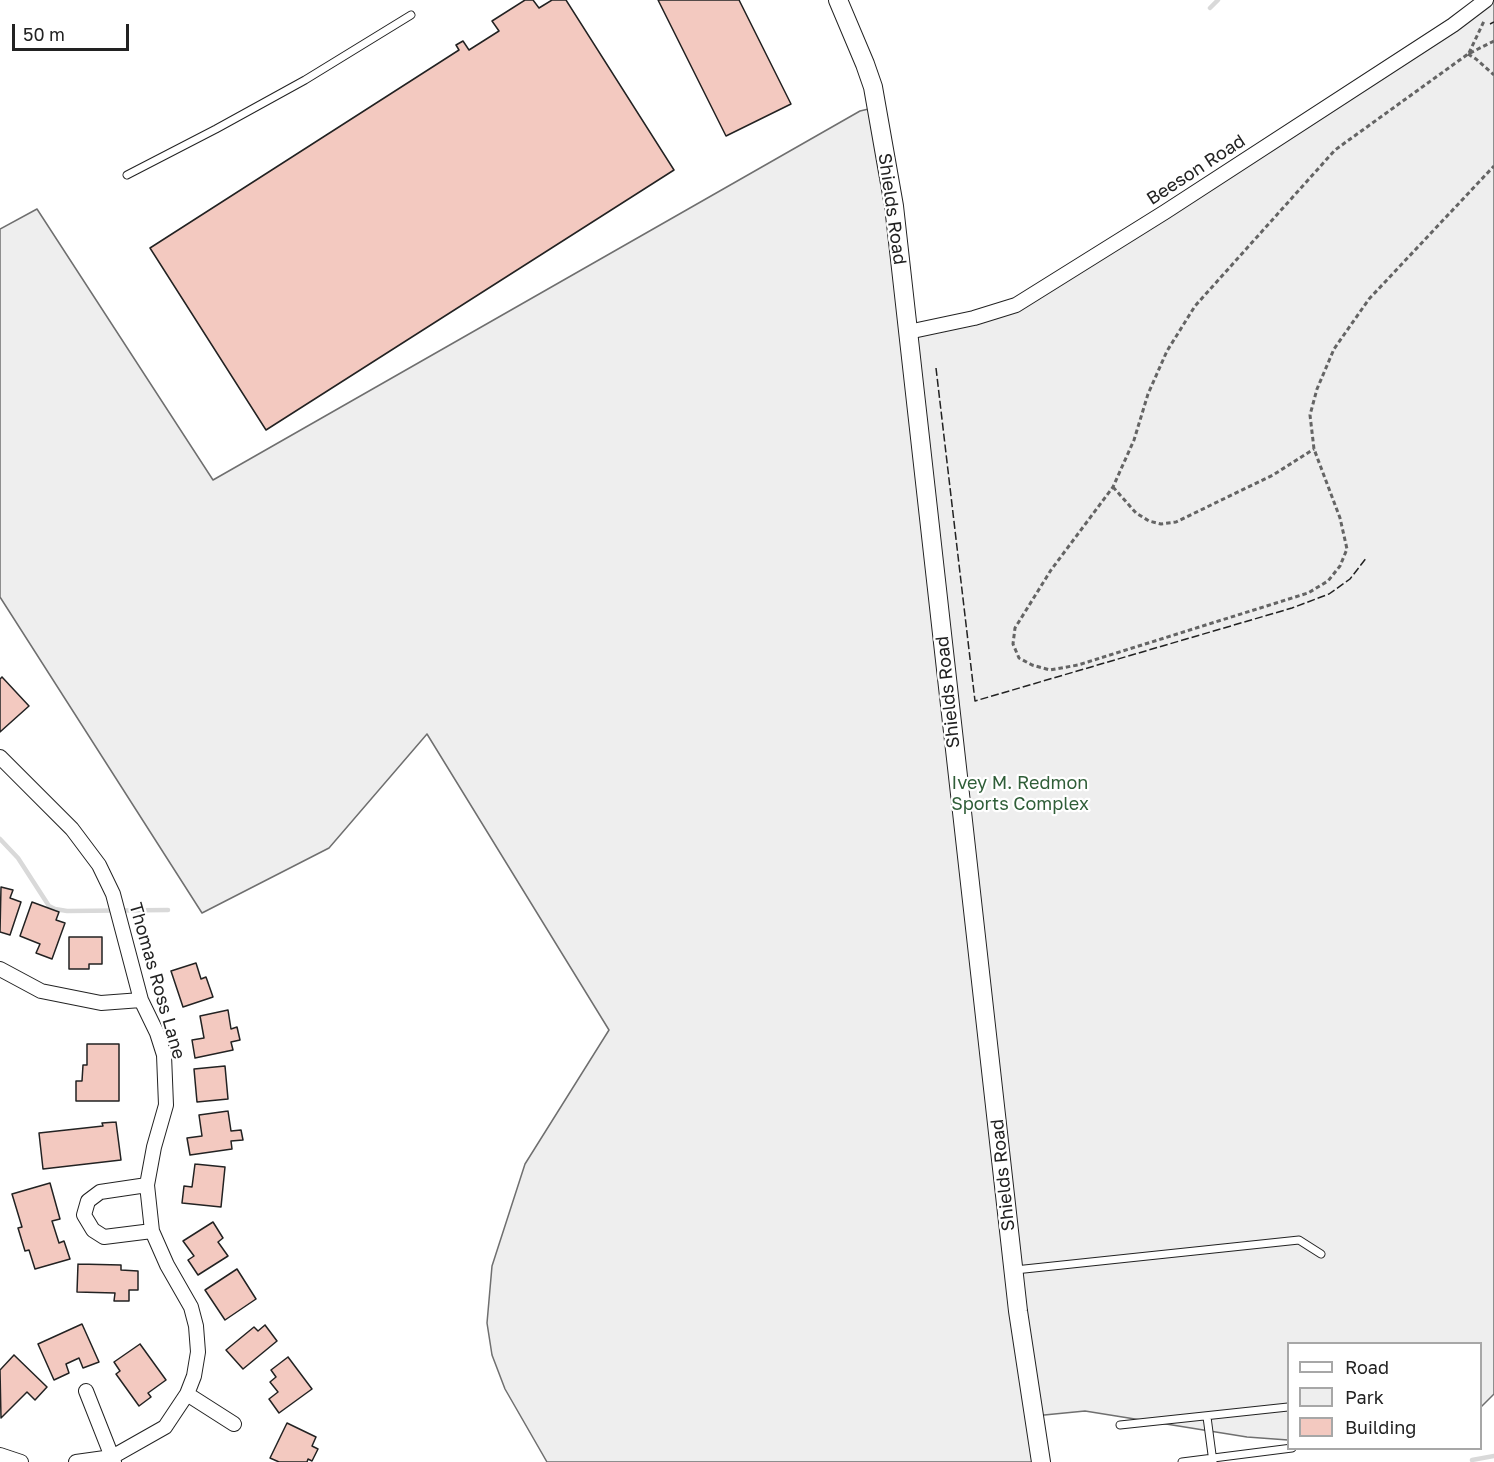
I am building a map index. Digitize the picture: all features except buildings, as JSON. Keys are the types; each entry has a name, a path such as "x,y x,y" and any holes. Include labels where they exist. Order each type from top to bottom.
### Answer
{"street":[{"name":"Shields Road","path":"838,0 865,64 875,97 894,206 1013,1270 1041,1462"},
{"name":"Beeson Road","path":"908,332 974,318 1016,305 1165,212 1443,31 1486,0"},
{"name":"Thomas Ross Lane","path":"0,757 72,829 99,865 113,894 141,1000 164,1055 166,1105 154,1147 147,1185 152,1231 167,1265 191,1307 196,1326 197,1364 187,1394 165,1427 113,1460"},
{"path":"0,969 51,993 101,1003 141,1000"},
{"path":"147,1185 100,1192 88,1201 84,1215 93,1230 104,1237 152,1231"},
{"path":"76,1462 113,1460 86,1390"},
{"path":"187,1394 234,1424"},
{"path":"0,1455 21,1462"}],"lane":[{"path":"127,175 305,80 411,15"},
{"path":"1013,1270 1299,1240 1321,1254"},
{"path":"1120,1425 1287,1407"},
{"path":"1207,1417 1212,1460"},
{"path":"1182,1462 1287,1450"}],"path":[{"path":"1468,54 1484,20 1489,16"},
{"path":"1494,41 1468,54 1335,150 1195,306 1167,351 1148,394 1134,440 1113,487 1051,570 1015,628 1013,644 1019,658 1032,665 1050,670 1078,665 1308,593 1328,581 1340,566 1347,549 1340,518 1314,449 1310,415 1317,388 1334,349 1369,299 1494,166"},
{"path":"1468,54 1494,75"},
{"path":"1113,487 1136,513 1149,521 1161,524 1176,522 1273,475 1314,449"}],"green space":[{"name":"Ivey M. Redmon Sports Complex","path":"1486,0 1494,0 1494,1394 1482,1406 1482,1342 1287,1342 1287,1440 1247,1437 1085,1411 1034,1416 1041,1462 547,1462 505,1389 492,1355 487,1323 492,1266 525,1164 609,1030 427,734 329,848 202,913 0,597 0,229 37,209 213,480 860,111 877,107 908,332 1016,305"}],"waterway":[{"path":"1210,8 1218,0"},
{"path":"0,839 18,858 49,906 55,909 67,911 168,910"},
{"path":"1472,1460 1494,1456"}],"fence":[{"path":"1490,24 1494,22"},
{"path":"936,368 975,701 1292,608 1329,594 1350,579 1367,557"}]}
